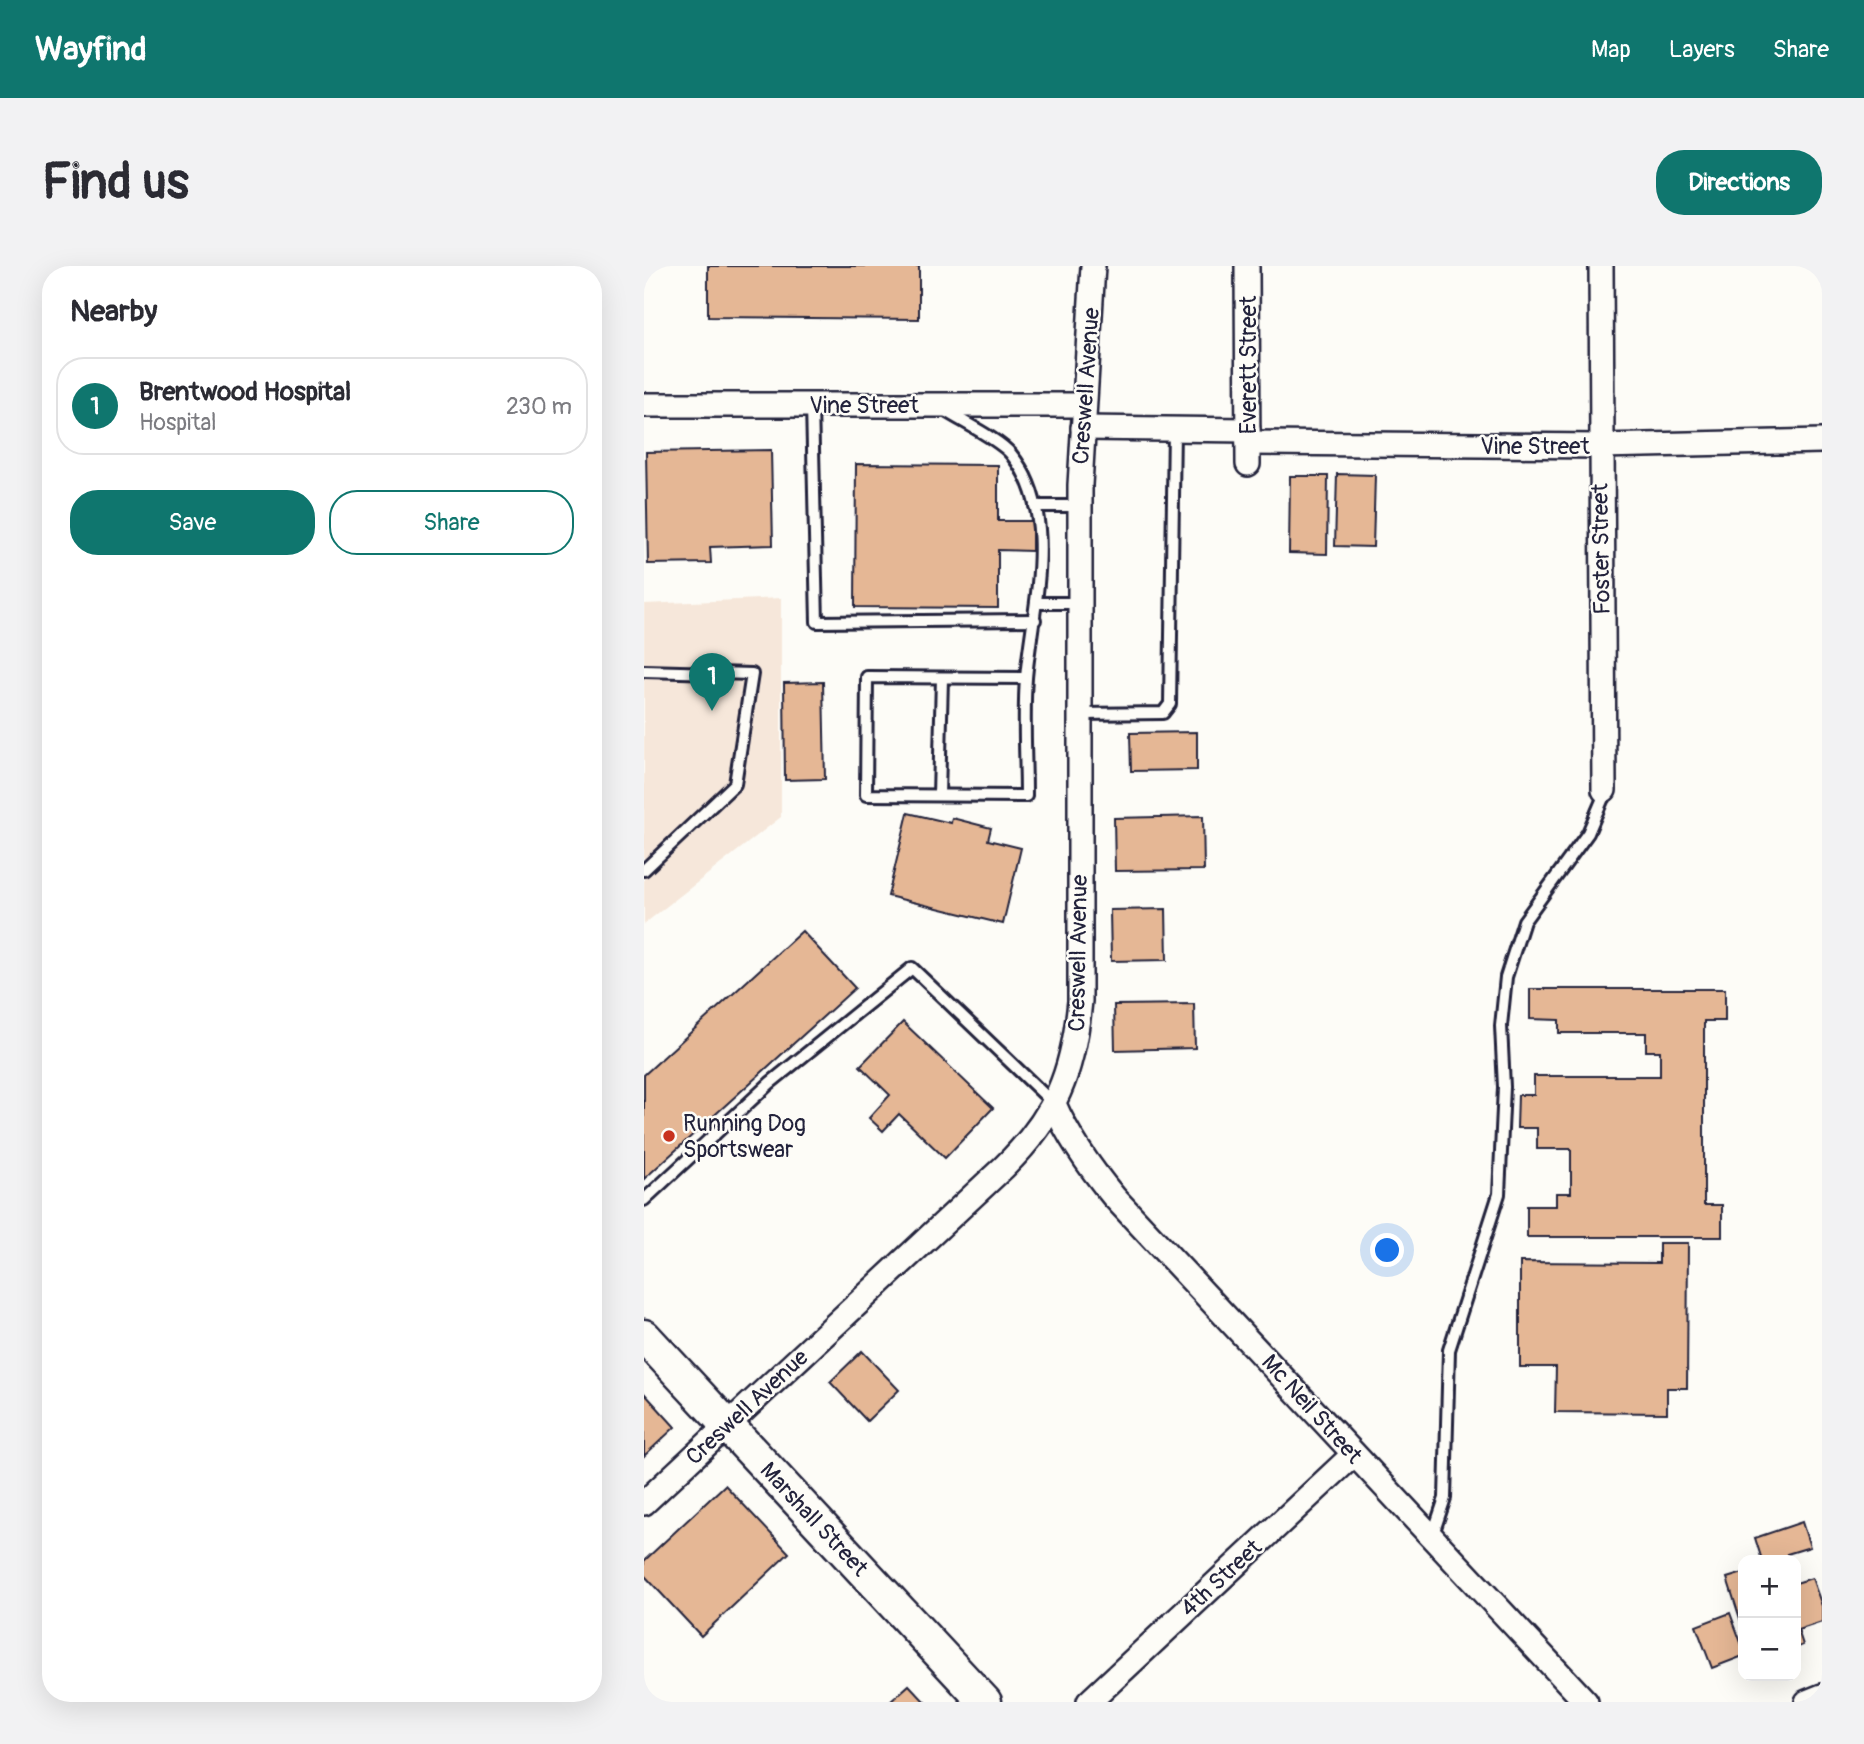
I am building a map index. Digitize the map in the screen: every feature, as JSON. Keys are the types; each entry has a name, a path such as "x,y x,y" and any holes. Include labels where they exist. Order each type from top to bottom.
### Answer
{"street":[{"name":"Creswell Avenue","path":"644,1503 1024,1147 1054,1104 1065,1079 1076,1041 1080,1002 1080,506 1093,266"},
{"name":"Everett Street","path":"1247,266 1248,446"},
{"name":"Foster Street","path":"1601,266 1604,789"},
{"name":"Vine Street","path":"644,405 1084,405"},
{"name":"Vine Street","path":"1083,428 1174,429 1248,446 1600,446 1822,440"},
{"name":"Mc Neil Street","path":"1054,1104 1063,1125 1090,1168 1114,1197 1586,1702"},
{"name":"Marshall Street","path":"644,1336 985,1702"},
{"name":"4th Street","path":"1089,1702 1353,1455"},
{"path":"1807,1702 1822,1696"}],"lane":[{"path":"812,405 817,622 1035,620"},
{"path":"936,405 1009,451 1021,468 1038,515 1037,603 1026,678 1026,796 866,795 867,677 1026,678"},
{"path":"1080,714 1163,713 1170,705 1174,429"},
{"path":"1035,506 1080,506"},
{"path":"1037,603 1080,603"},
{"path":"644,671 752,674 735,784 644,870"},
{"path":"939,795 942,678"},
{"path":"1432,1537 1445,1498 1449,1350 1499,1194 1504,1087 1501,1026 1506,977 1524,921 1588,833 1603,798 1604,789"},
{"path":"644,1200 770,1083 912,968 1054,1104"}],"shaded area":[{"path":"781,598 781,817 644,924 644,604"}],"building":[{"path":"708,266 919,266 919,319 708,317"},
{"path":"771,450 773,545 710,547 711,563 648,564 646,452"},
{"path":"856,464 998,465 998,521 1032,521 1032,551 998,550 998,608 855,607"},
{"path":"1337,474 1375,475 1373,547 1335,546"},
{"path":"1290,476 1328,476 1327,554 1289,553"},
{"path":"823,682 825,779 785,780 784,683"},
{"path":"1197,732 1197,770 1131,771 1130,733"},
{"path":"908,813 951,823 952,818 991,828 988,840 1021,848 1003,924 888,896"},
{"path":"1203,816 1204,870 1115,871 1114,818"},
{"path":"1166,909 1167,960 1111,961 1110,910"},
{"path":"802,931 855,988 644,1179 644,1075"},
{"path":"1530,989 1725,989 1725,1021 1704,1021 1704,1205 1722,1205 1722,1237 1527,1237 1527,1206 1556,1206 1556,1193 1571,1193 1571,1149 1537,1149 1537,1128 1517,1128 1518,1095 1534,1095 1534,1076 1660,1076 1660,1051 1646,1051 1646,1033 1559,1033 1559,1020 1530,1019"},
{"path":"1194,1004 1195,1048 1115,1050 1114,1005"},
{"path":"903,1022 993,1108 945,1158 899,1114 883,1131 869,1118 890,1095 860,1066"},
{"path":"1659,1243 1688,1243 1687,1388 1667,1388 1667,1413 1555,1412 1556,1367 1520,1367 1520,1262 1659,1263"},
{"path":"862,1351 899,1390 867,1421 830,1382"},
{"path":"644,1393 675,1427 644,1456"},
{"path":"725,1485 789,1553 701,1636 644,1575 644,1561"},
{"path":"1802,1522 1810,1547 1787,1555 1760,1555 1755,1538"},
{"path":"1738,1575 1738,1612 1727,1578"},
{"path":"1812,1578 1822,1606 1822,1622 1801,1629 1801,1618 1801,1581"},
{"path":"1730,1613 1738,1635 1738,1658 1712,1668 1696,1626"},
{"path":"909,1685 925,1702 890,1702"}],"place":[{"name":"Brentwood Hospital","path":"712,711"},
{"name":"Running Dog Sportswear","path":"669,1136"}]}
